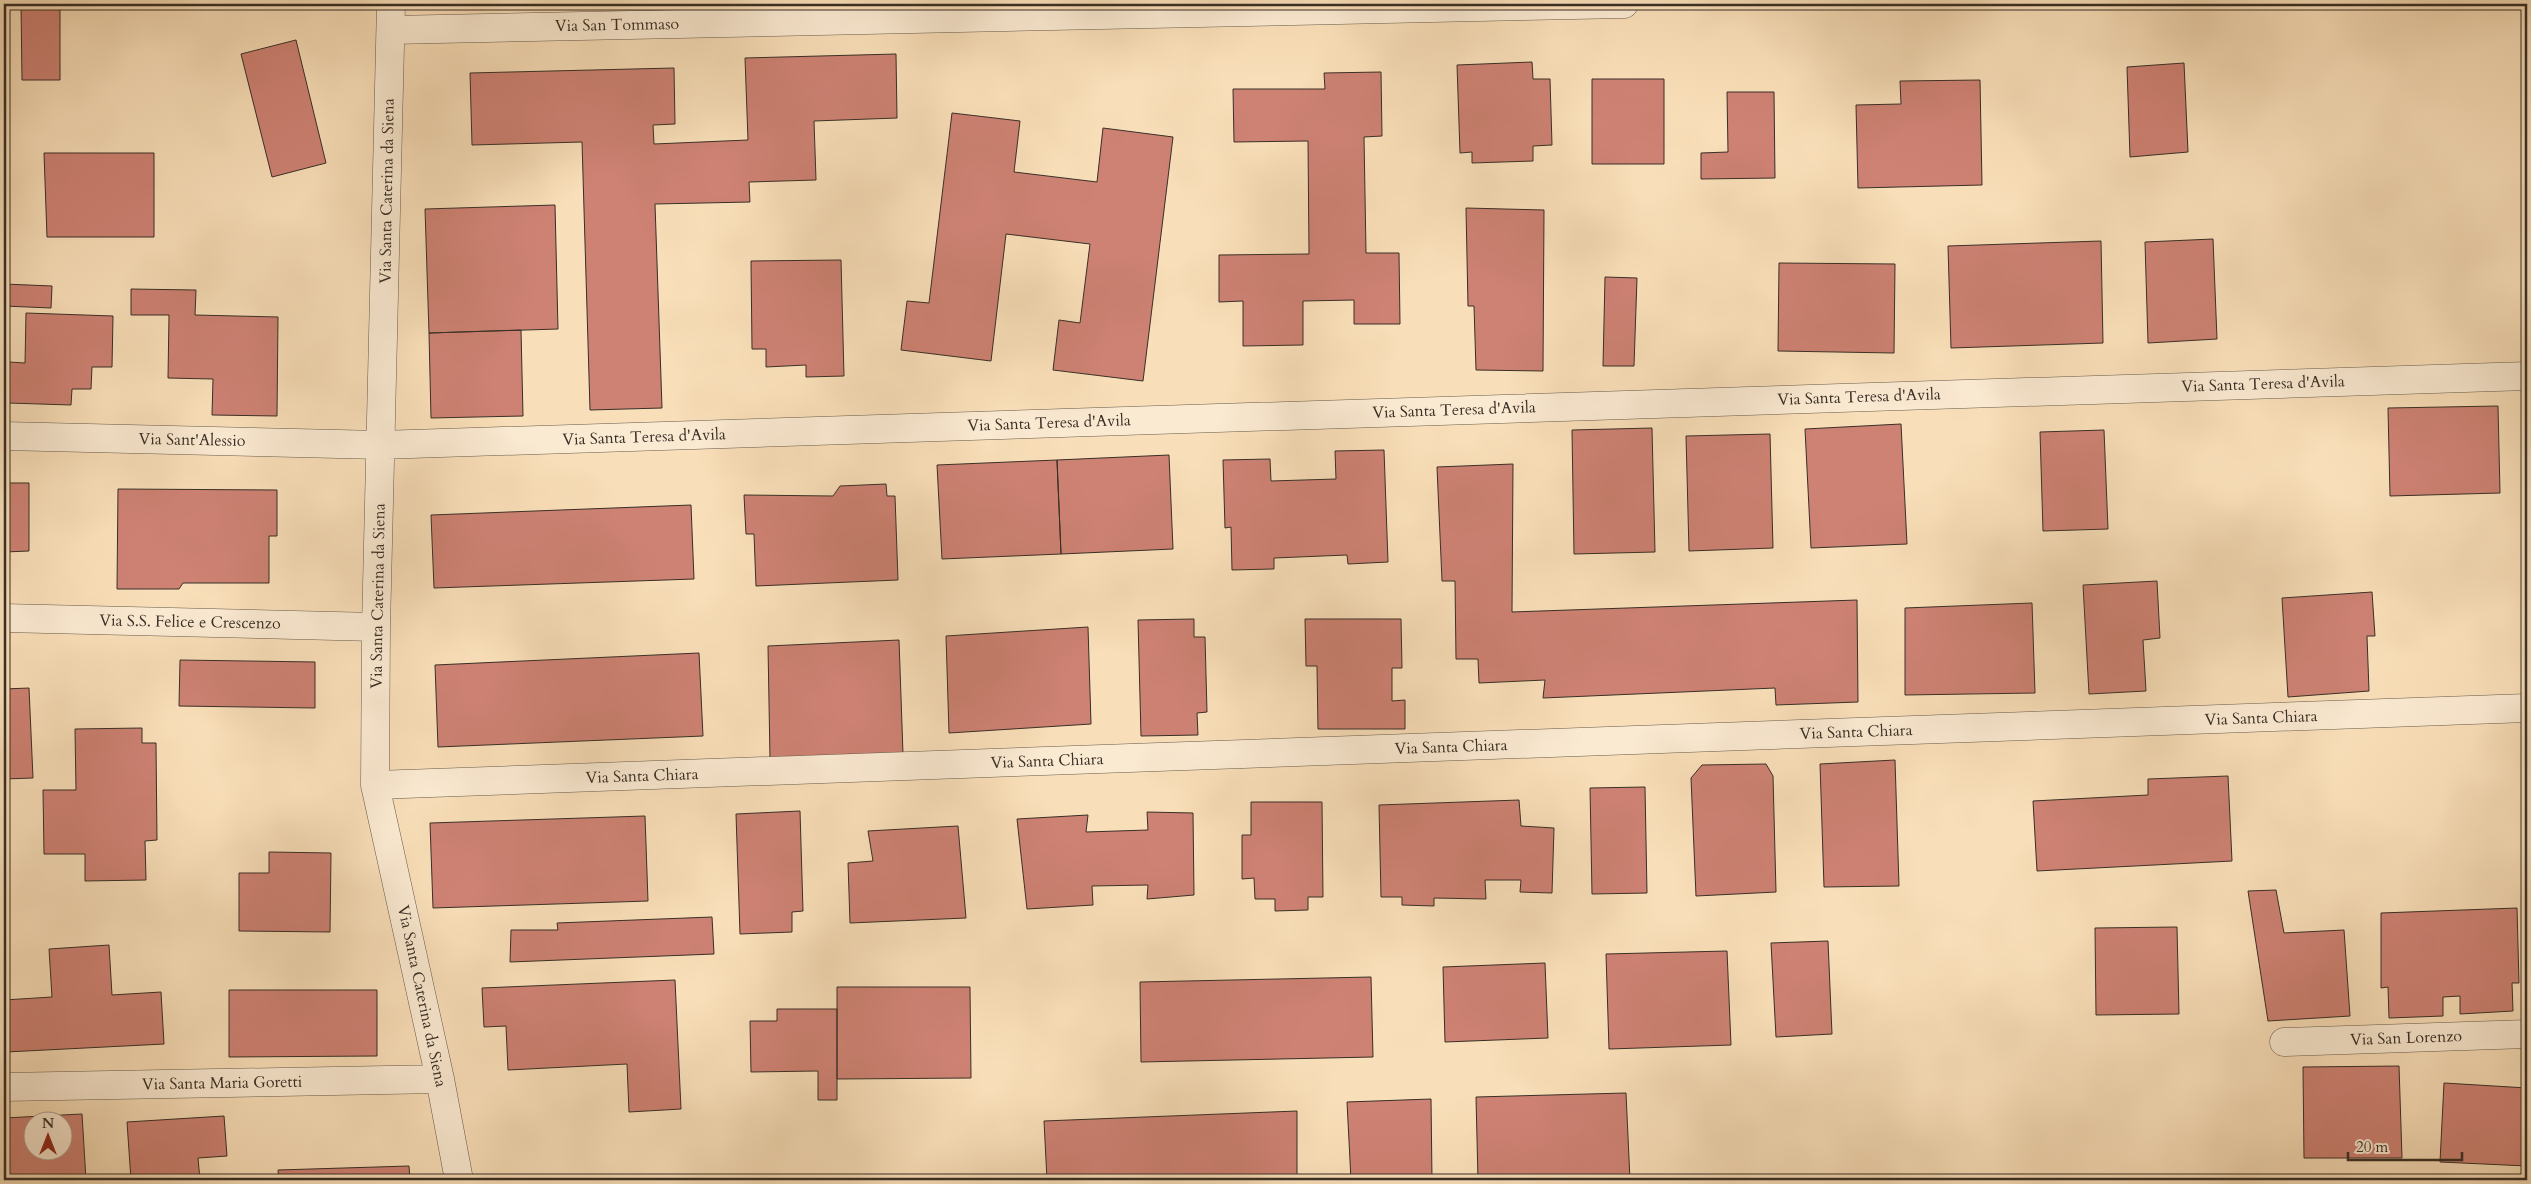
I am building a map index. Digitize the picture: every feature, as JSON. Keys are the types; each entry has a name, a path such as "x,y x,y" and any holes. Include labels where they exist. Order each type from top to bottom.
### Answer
{"street":[{"name":"Via San Tommaso","path":"391,17 1624,4"},
{"name":"Via Santa Caterina da Siena","path":"391,17 376,627 376,785 460,1180"},
{"name":"Via Santa Teresa d'Avila","path":"380,445 2527,376"},
{"name":"Via Sant'Alessio","path":"4,436 380,445"},
{"name":"Via S.S. Felice e Crescenzo","path":"4,618 376,627"},
{"name":"Via Santa Chiara","path":"376,785 2527,708"},
{"name":"Via San Lorenzo","path":"2284,1042 2527,1034"},
{"name":"Via Santa Maria Goretti","path":"4,1088 440,1079"}],"building":[{"path":"21,4 60,4 60,80 22,80"},
{"path":"296,40 326,163 272,177 241,54"},
{"path":"896,54 897,118 814,121 816,180 749,182 750,202 655,204 662,408 590,410 582,142 472,145 470,73 674,68 675,124 653,125 654,144 748,140 745,58"},
{"path":"1532,62 1533,79 1550,79 1552,145 1533,146 1533,161 1472,163 1472,152 1460,153 1457,65"},
{"path":"2184,63 2188,152 2130,157 2127,67"},
{"path":"1381,72 1382,136 1364,137 1366,253 1399,253 1400,324 1354,324 1354,300 1303,301 1303,345 1243,346 1243,301 1219,302 1219,255 1309,254 1308,141 1234,142 1233,89 1325,89 1324,73"},
{"path":"1592,79 1664,79 1664,164 1592,164"},
{"path":"1980,80 1982,185 1858,188 1856,105 1901,104 1900,81"},
{"path":"1727,92 1774,92 1775,178 1701,179 1701,153 1728,152"},
{"path":"952,113 1020,121 1014,172 1097,182 1103,128 1173,137 1143,381 1053,370 1059,320 1080,323 1090,244 1006,234 991,361 901,350 907,301 929,303"},
{"path":"44,153 154,153 154,237 47,237"},
{"path":"555,205 558,329 429,333 425,209"},
{"path":"1466,208 1544,210 1543,371 1476,370 1474,306 1468,306"},
{"path":"2213,239 2217,339 2148,343 2145,242"},
{"path":"2101,241 2103,343 1951,348 1948,246"},
{"path":"841,260 844,376 806,377 806,365 766,367 766,349 752,349 751,261"},
{"path":"1779,263 1895,264 1894,353 1778,351"},
{"path":"1605,277 1637,278 1634,366 1603,366"},
{"path":"4,284 52,286 51,308 4,306"},
{"path":"131,289 196,290 195,315 278,317 277,416 212,415 213,379 168,378 169,315 131,315"},
{"path":"26,313 113,316 112,367 92,367 91,389 72,389 71,405 8,403 9,362 25,363"},
{"path":"521,330 523,416 431,418 429,333"},
{"path":"2498,406 2500,493 2390,496 2388,408"},
{"path":"1901,424 1907,544 1811,548 1805,429"},
{"path":"1652,428 1655,552 1574,554 1572,430"},
{"path":"2104,430 2108,529 2043,531 2040,432"},
{"path":"1770,434 1773,548 1689,551 1686,436"},
{"path":"1384,450 1388,562 1348,564 1347,555 1274,558 1274,569 1232,570 1231,527 1225,528 1223,460 1270,459 1271,481 1336,479 1335,451"},
{"path":"1169,455 1173,549 1061,554 1057,460"},
{"path":"1057,460 1061,554 942,559 937,465"},
{"path":"1513,464 1512,612 1857,600 1858,702 1776,705 1775,688 1543,698 1545,680 1479,683 1478,659 1456,659 1455,581 1442,581 1437,467"},
{"path":"4,483 29,483 29,551 4,552"},
{"path":"886,484 887,496 895,496 898,580 756,586 754,534 746,534 744,495 833,496 840,486"},
{"path":"118,489 277,490 277,536 269,536 269,583 183,583 179,589 117,589"},
{"path":"691,505 694,579 434,588 431,515"},
{"path":"2157,581 2160,638 2143,640 2146,691 2089,694 2083,585"},
{"path":"2372,592 2375,636 2367,636 2369,691 2288,697 2282,598"},
{"path":"2032,603 2035,693 1905,695 1905,608"},
{"path":"1194,619 1194,637 1205,637 1207,712 1197,713 1198,735 1141,736 1138,620"},
{"path":"1305,619 1401,619 1402,668 1392,668 1392,701 1405,700 1405,729 1318,729 1317,666 1306,666"},
{"path":"1088,627 1091,724 949,733 946,636"},
{"path":"899,640 903,754 770,759 768,646"},
{"path":"699,653 703,736 438,747 435,665"},
{"path":"180,660 315,662 315,708 179,706"},
{"path":"29,688 33,778 4,779 4,689"},
{"path":"142,728 142,743 156,743 157,840 145,841 146,880 85,881 85,854 44,854 43,790 76,790 75,729"},
{"path":"1895,760 1899,886 1824,887 1820,764"},
{"path":"1766,764 1773,776 1776,892 1696,896 1691,778 1702,765"},
{"path":"2228,776 2232,861 2037,871 2033,801 2148,795 2148,779"},
{"path":"1645,787 1647,893 1592,894 1590,788"},
{"path":"1519,800 1521,826 1554,828 1552,893 1520,892 1521,880 1485,880 1486,899 1434,898 1434,906 1402,905 1402,897 1381,897 1379,805"},
{"path":"1251,802 1322,802 1323,897 1308,897 1308,910 1275,911 1275,899 1255,899 1254,878 1242,879 1242,835 1251,835"},
{"path":"800,811 803,911 792,912 792,932 740,934 736,814"},
{"path":"1147,812 1193,813 1194,895 1147,899 1148,885 1092,886 1093,905 1027,909 1017,819 1088,815 1086,832 1148,830"},
{"path":"645,816 648,901 433,908 430,823"},
{"path":"958,826 966,918 850,923 848,863 873,861 868,831"},
{"path":"269,852 331,853 330,932 239,931 239,873 269,873"},
{"path":"2276,890 2284,933 2344,930 2350,1016 2268,1021 2248,891"},
{"path":"2517,908 2519,983 2512,983 2513,1011 2460,1014 2460,996 2443,997 2443,1016 2389,1018 2388,987 2381,988 2381,913"},
{"path":"712,917 714,954 510,962 511,930 558,930 557,923"},
{"path":"2177,927 2179,1014 2096,1015 2095,928"},
{"path":"1828,941 1832,1034 1776,1037 1771,943"},
{"path":"109,945 112,995 161,992 164,1044 6,1052 4,1000 52,997 49,949"},
{"path":"1727,951 1731,1045 1609,1049 1606,954"},
{"path":"1545,963 1548,1038 1445,1042 1443,967"},
{"path":"1371,977 1373,1057 1141,1062 1140,982"},
{"path":"675,980 681,1109 629,1112 627,1064 508,1070 506,1026 484,1027 482,988"},
{"path":"837,987 970,987 971,1078 837,1079"},
{"path":"229,990 377,990 377,1056 229,1057"},
{"path":"777,1009 837,1009 837,1100 818,1100 818,1071 751,1072 750,1021 777,1021"},
{"path":"2399,1066 2402,1158 2304,1158 2303,1067"},
{"path":"2444,1083 2527,1088 2527,1166 2440,1162"},
{"path":"1626,1093 1630,1180 1478,1180 1476,1097"},
{"path":"1431,1099 1432,1180 1351,1180 1347,1102"},
{"path":"1297,1111 1297,1180 1047,1180 1044,1121"},
{"path":"82,1114 86,1180 4,1180 4,1118 22,1117 22,1162 72,1162 72,1115"},
{"path":"224,1116 227,1156 198,1158 200,1180 131,1180 127,1122"},
{"path":"409,1166 410,1180 279,1180 278,1170"}]}
